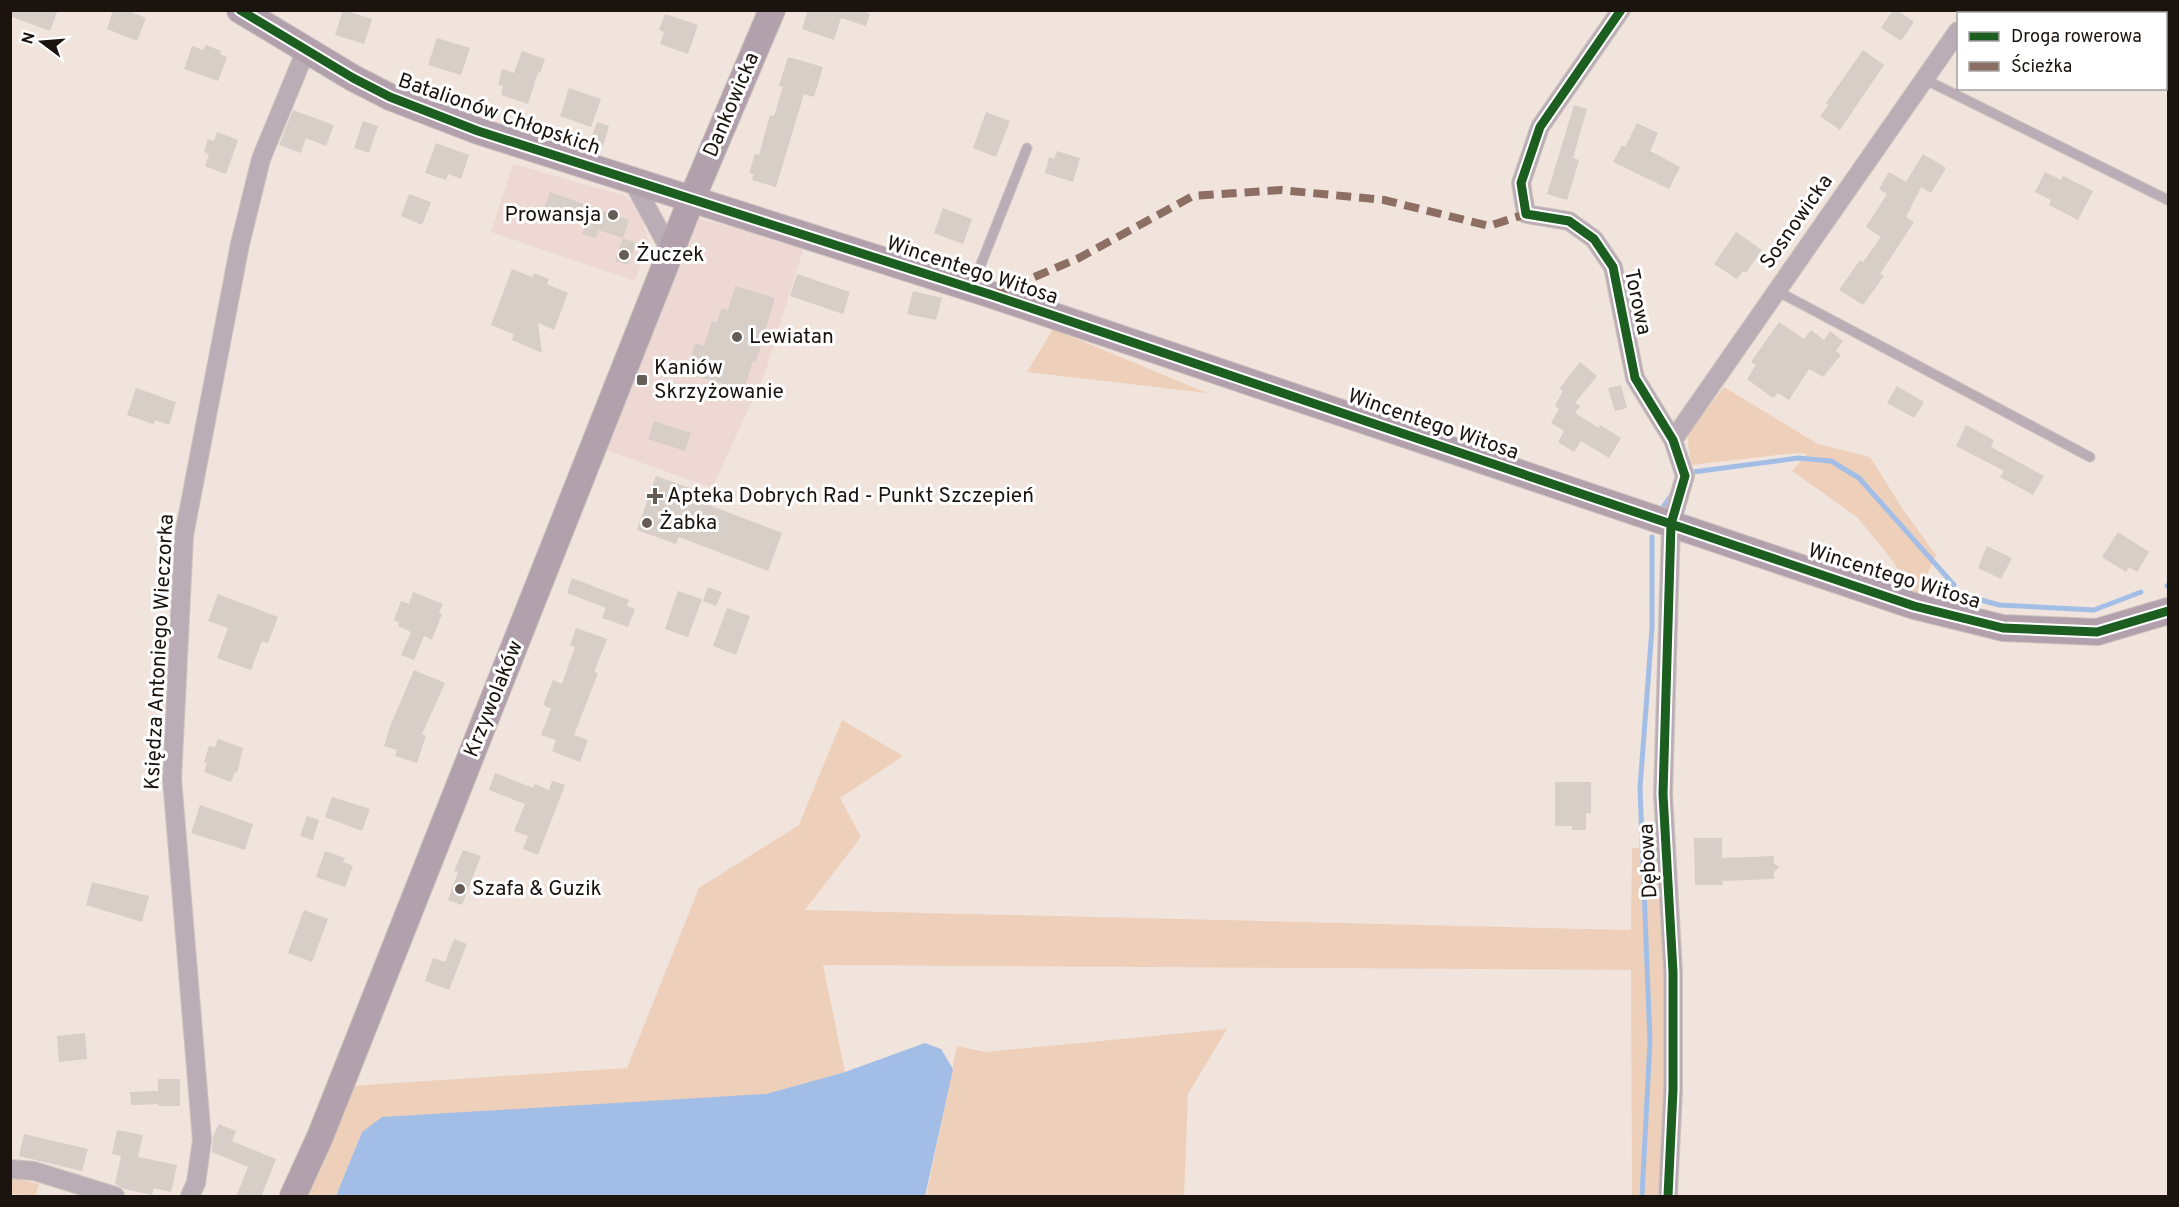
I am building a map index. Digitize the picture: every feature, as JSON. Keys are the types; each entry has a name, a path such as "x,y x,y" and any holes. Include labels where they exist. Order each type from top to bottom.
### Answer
{"street":[{"name":"Batalionów Chłopskich","path":"240,10 353,78 429,113 478,132 692,200"},
{"name":"Dankowicka","path":"692,200 772,10"},
{"name":"Torowa","path":"1621,10 1540,127 1521,183 1526,214 1569,221 1594,239 1613,267 1635,378 1673,440 1686,476 1671,524"},
{"name":"Sosnowicka","path":"1673,440 1957,34"},
{"name":"Księdza Antoniego Wieczorka","path":"190,1197 196,1183 202,1140 172,779 184,535 240,244 261,159 306,51"},
{"path":"632,180 671,252"},
{"name":"Krzywolaków","path":"293,1197 320,1137 692,200"},
{"name":"Wincentego Witosa","path":"692,200 972,289 1914,606 2003,628 2097,632 2169,611"},
{"name":"Dębowa","path":"1668,1197 1673,1090 1673,984 1663,794 1671,524"},
{"path":"10,1169 34,1171 115,1197"}],"lane":[{"path":"1924,79 2169,200"},
{"path":"972,289 1027,148"},
{"path":"1777,291 2090,457"}],"shaded area":[{"path":"513,164 626,196 638,208 649,241 635,281 491,232"},
{"path":"698,218 804,247 765,373 712,488 606,450"},
{"path":"1053,329 1207,393 1027,372"},
{"path":"1724,387 1818,444 1870,457 1904,511 1936,555 1916,598 1893,561 1857,517 1792,471 1807,454 1796,453 1691,465 1687,435"},
{"path":"842,720 903,756 840,798 861,837 805,910 1631,930 1632,848 1657,849 1666,973 1668,1087 1660,1196 1632,1196 1631,970 823,965 845,1072 766,1094 362,1132 336,1196 305,1196 350,1086 627,1068 699,888 799,825"},
{"path":"1227,1029 1188,1094 1184,1196 926,1196 957,1046 985,1052"},
{"path":"11,1178 39,1184 35,1196 11,1194"}],"water":[{"path":"925,1043 941,1049 953,1069 925,1196 336,1196 362,1132 382,1117 766,1094 845,1072"}],"building":[{"path":"10,10 58,10 50,31 10,16"},
{"path":"113,10 126,10 146,18 137,41 107,29"},
{"path":"343,10 372,19 364,44 335,35"},
{"path":"808,10 860,10 870,14 866,26 841,18 834,40 802,29"},
{"path":"1893,10 1897,10 1914,22 1901,41 1881,28"},
{"path":"665,14 698,25 688,54 660,44 664,32 659,30"},
{"path":"437,38 470,48 461,75 428,65"},
{"path":"206,45 221,51 220,54 227,57 218,81 184,69 192,46 203,50"},
{"path":"1863,50 1884,65 1840,130 1820,116 1829,104 1826,103"},
{"path":"522,51 545,59 540,73 538,72 528,104 501,95 503,86 498,85 502,69 514,73"},
{"path":"788,57 823,67 814,97 804,94 776,187 752,180 754,174 749,173 755,154 759,155 770,115 774,116 783,87 779,86"},
{"path":"569,88 601,99 591,127 560,116"},
{"path":"1574,105 1587,109 1573,158 1579,160 1567,200 1547,194"},
{"path":"293,110 334,125 326,146 306,138 301,153 279,145"},
{"path":"986,112 1010,121 996,157 973,148"},
{"path":"363,121 378,126 369,153 354,148"},
{"path":"597,122 609,126 603,146 590,142"},
{"path":"1637,123 1658,133 1650,151 1680,167 1669,189 1613,162 1622,145 1625,147"},
{"path":"217,132 238,140 226,174 205,166 209,154 204,152 208,139 214,141"},
{"path":"436,143 469,155 461,179 448,174 446,180 425,173"},
{"path":"1057,151 1080,158 1073,182 1045,173 1049,157 1054,159"},
{"path":"1923,154 1946,168 1931,193 1921,187 1906,217 1914,222 1880,274 1884,276 1863,305 1839,290 1860,260 1863,262 1881,237 1866,227 1887,194 1879,189 1889,172 1906,182"},
{"path":"2045,172 2061,180 2063,176 2093,191 2078,220 2049,205 2051,200 2035,192"},
{"path":"550,192 629,220 623,238 598,230 596,238 582,234 585,226 543,211"},
{"path":"409,194 431,202 422,225 401,216"},
{"path":"943,208 972,219 963,244 934,233"},
{"path":"1736,232 1762,250 1746,273 1743,271 1737,279 1714,264"},
{"path":"623,238 636,243 628,265 615,261"},
{"path":"512,269 532,277 534,273 549,279 547,284 568,293 554,330 538,323 542,353 512,340 514,334 491,325"},
{"path":"797,274 850,292 843,314 790,296"},
{"name":"Lewiatan","path":"735,286 775,298 756,362 753,361 744,390 688,374 695,343 704,346 712,321 717,322 722,308 728,310"},
{"path":"913,291 942,298 936,320 907,314"},
{"path":"1779,322 1804,339 1811,330 1824,340 1830,331 1843,341 1836,351 1841,355 1823,377 1809,369 1789,400 1778,393 1773,398 1747,379 1756,365 1751,362"},
{"path":"1580,362 1597,376 1575,403 1580,406 1575,413 1621,438 1609,458 1581,441 1574,452 1558,442 1564,431 1551,423 1559,409 1555,406 1563,391 1559,389"},
{"path":"1621,385 1627,408 1615,411 1608,388"},
{"path":"1897,386 1924,402 1914,418 1887,403"},
{"path":"136,388 176,402 169,425 155,420 153,424 127,415"},
{"path":"654,421 691,433 685,451 648,439"},
{"path":"1966,425 1994,440 1991,447 2044,476 2033,495 2000,477 2004,471 1956,446"},
{"path":"656,476 696,490 693,499 782,533 768,571 679,537 676,544 637,530"},
{"path":"2118,532 2149,552 2137,572 2129,567 2126,572 2102,557"},
{"path":"1987,546 2012,558 2001,579 1978,568"},
{"path":"572,578 629,600 627,606 635,609 628,627 602,618 606,608 567,593"},
{"path":"708,587 722,592 716,606 703,601"},
{"path":"678,591 702,599 688,637 665,629"},
{"path":"413,592 443,604 439,612 442,614 432,640 424,636 414,660 401,655 411,632 398,626 399,623 394,620 401,601 409,604"},
{"path":"218,594 278,617 268,643 262,641 251,670 217,658 228,628 208,621"},
{"path":"727,608 750,616 736,655 713,646"},
{"path":"576,628 607,639 594,672 598,673 574,735 588,740 580,762 552,751 556,740 541,735 551,709 543,705 553,680 562,684 575,647 570,645"},
{"path":"414,670 445,683 422,734 426,736 417,763 395,756 397,750 384,746"},
{"path":"218,739 243,748 237,773 235,772 231,782 204,772 207,763 204,762 209,746 215,747"},
{"path":"495,773 533,788 535,784 549,790 552,781 565,785 538,855 523,849 528,836 514,831 525,804 489,790"},
{"path":"1555,782 1591,782 1591,813 1586,813 1586,830 1572,830 1572,826 1555,826"},
{"path":"332,797 370,809 362,831 325,817"},
{"path":"200,805 253,824 245,850 191,833"},
{"path":"307,816 319,820 313,840 300,836"},
{"path":"1694,838 1722,838 1722,858 1774,856 1774,863 1779,867 1774,872 1774,879 1722,881 1723,885 1695,885"},
{"path":"463,850 481,856 462,905 448,900 458,872 454,871"},
{"path":"325,851 345,858 343,862 353,866 345,887 316,877"},
{"path":"92,882 149,896 142,922 86,905"},
{"path":"304,910 328,919 312,962 288,953"},
{"path":"454,939 467,944 449,990 425,981 433,958 445,962"},
{"path":"85,1033 87,1059 59,1062 57,1036"},
{"path":"158,1079 180,1079 180,1106 131,1105 130,1092 158,1091"},
{"path":"219,1124 236,1131 232,1141 276,1159 261,1197 236,1197 248,1167 212,1152 213,1136"},
{"path":"117,1130 143,1135 138,1157 177,1165 171,1192 154,1188 152,1195 124,1189 115,1184 121,1156 112,1154"},
{"path":"24,1134 88,1149 82,1171 19,1156"}],"waterway":[{"path":"1693,472 1798,458 1831,461 1859,478 1954,585"},
{"path":"1661,510 1673,493"},
{"path":"1642,1196 1650,1041 1640,788 1652,628 1652,537"},
{"path":"1967,596 1999,605 2094,610 2141,592"}],"marked path":[{"path":"992,295 1079,258 1193,196 1281,190 1384,200 1489,226 1526,214"}],"cycle path":[{"path":"240,10 353,78 390,97 478,131 992,295 1914,606 2003,628 2097,632 2168,611"},
{"path":"1621,10 1540,127 1521,183 1526,214 1569,221 1594,239 1613,267 1635,378 1673,440 1685,476 1671,524 1663,794 1673,972 1673,1090 1668,1196"}],"place":[{"name":"Prowansja","path":"613,215"},
{"name":"Żuczek","path":"624,255"},
{"name":"Lewiatan","path":"737,337"},
{"name":"Kaniów Skrzyżowanie","path":"642,380"},
{"name":"Apteka Dobrych Rad - Punkt Szczepień","path":"655,496"},
{"name":"Żabka","path":"647,523"},
{"name":"Szafa & Guzik","path":"460,889"}]}
